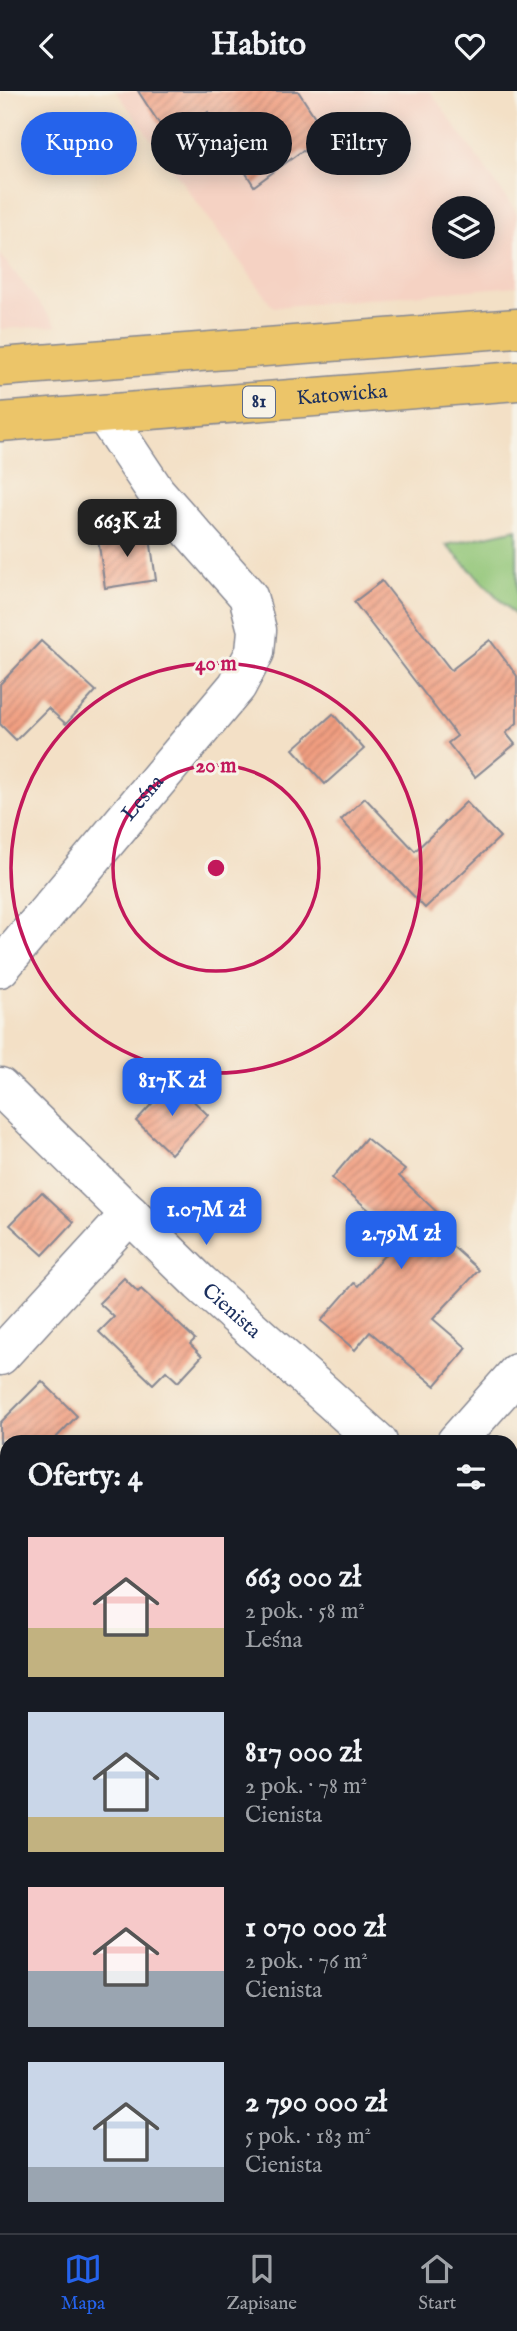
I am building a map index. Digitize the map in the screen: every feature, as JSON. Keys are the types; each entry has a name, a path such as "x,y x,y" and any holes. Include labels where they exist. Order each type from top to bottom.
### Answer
{"main road":[{"path":"0,367 517,328"},
{"name":"Katowicka","path":"0,422 517,381"}],"street":[{"name":"Leśna","path":"0,968 237,686 255,652 257,630 248,596 156,492 104,414"},
{"name":"Cienista","path":"0,1087 200,1283 370,1435"},
{"path":"0,1356 130,1213"},
{"path":"462,1435 517,1373"}],"shaded area":[{"path":"116,91 430,91 517,213 517,286 273,307 177,175 292,175 292,112 151,112 151,139 137,120 137,112 131,112"},
{"path":"0,254 57,326 0,329"}],"green space":[{"path":"517,529 517,617 446,545"}],"building":[{"path":"138,91 298,91 312,112 306,112 306,152 302,151 292,158 292,112 152,112"},
{"path":"247,175 269,175 254,186"},
{"path":"149,531 156,580 105,588 98,538"},
{"path":"382,581 451,670 490,640 517,676 517,723 506,733 515,744 475,777 448,743 457,736 354,602"},
{"path":"41,641 96,691 66,724 48,708 16,740 0,724 0,684"},
{"path":"333,714 364,749 325,784 293,749"},
{"path":"365,798 415,851 466,802 500,837 425,908 341,820"},
{"path":"173,1081 208,1115 171,1154 136,1121"},
{"path":"366,1138 405,1170 399,1176 441,1216 431,1227 479,1270 433,1319 467,1348 435,1386 370,1332 355,1350 321,1321 354,1283 358,1286 400,1237 332,1178"},
{"path":"42,1192 74,1222 43,1255 10,1225"},
{"path":"124,1278 138,1292 141,1289 195,1339 190,1344 202,1356 178,1382 166,1371 153,1384 99,1332 114,1317 99,1303"},
{"path":"42,1381 77,1416 59,1435 0,1435 0,1423"}]}
